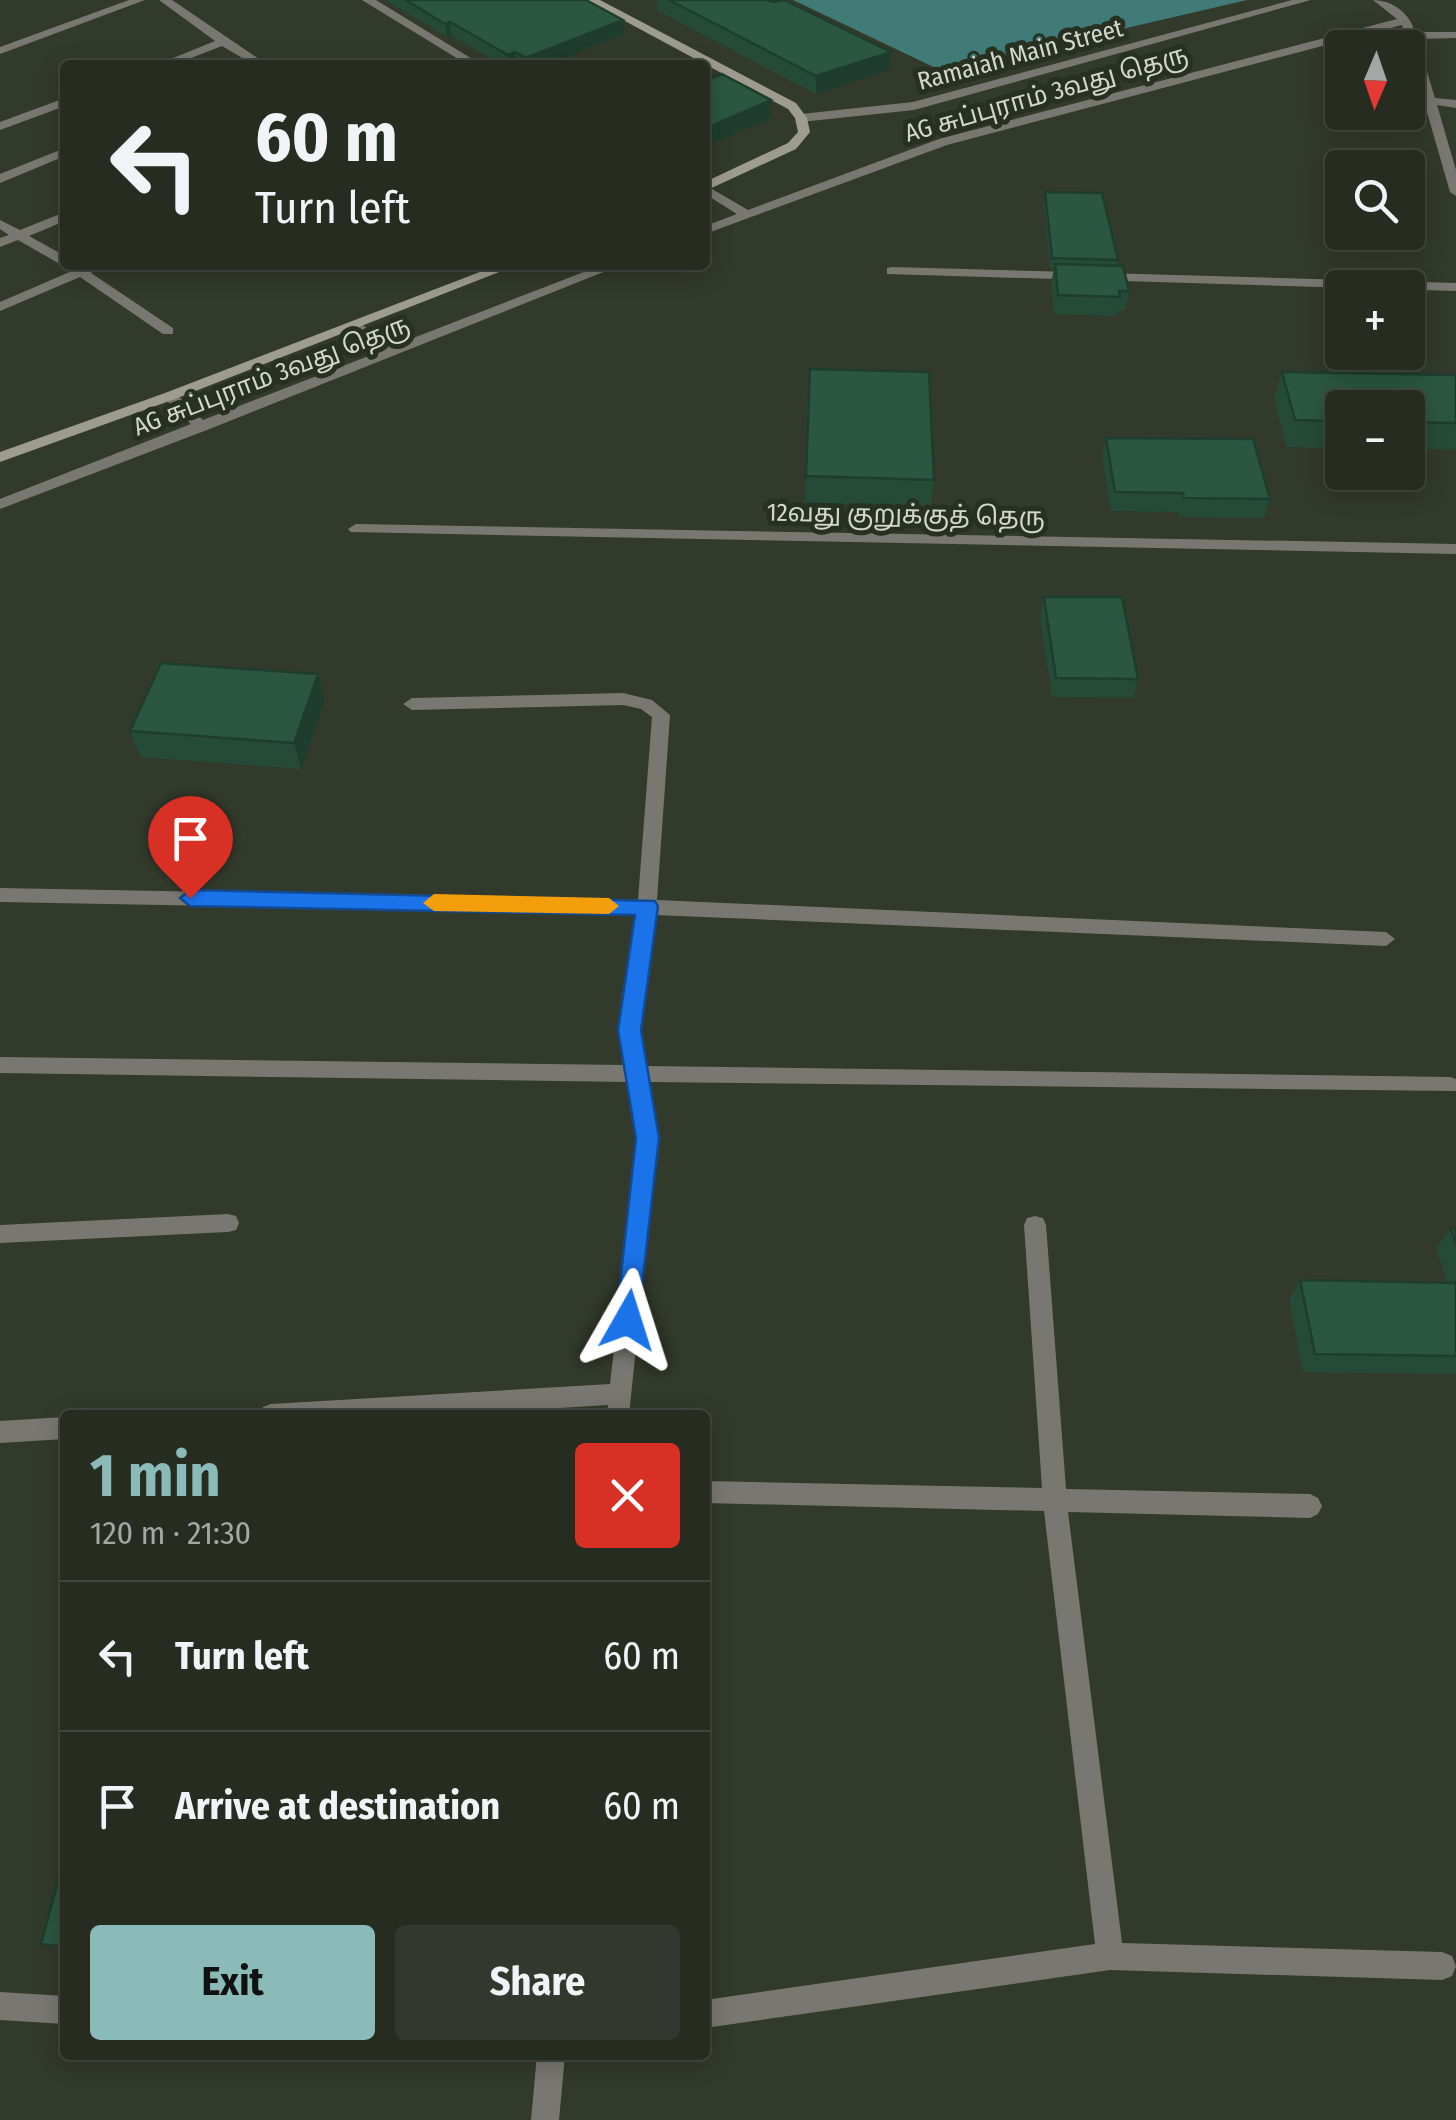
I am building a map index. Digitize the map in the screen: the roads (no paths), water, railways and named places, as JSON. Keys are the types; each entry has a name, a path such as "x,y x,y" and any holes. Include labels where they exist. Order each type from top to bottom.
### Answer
{"street":[{"path":"0,51 138,0"},
{"path":"166,0 254,60"},
{"path":"368,0 468,60"},
{"path":"592,0 705,60"},
{"name":"Ramaiah Main Street","path":"801,118 914,106 1305,0"},
{"path":"1380,0 1403,15 1407,30"},
{"name":"AG சுப்புராம் 3வது தெரு","path":"710,227 741,211 943,142 1403,15"},
{"path":"1425,36 1456,35"},
{"path":"175,60 223,42"},
{"path":"710,63 792,106 801,118 804,132 792,146 710,190"},
{"path":"1425,92 1456,192"},
{"path":"1428,102 1456,104"},
{"path":"0,126 60,104"},
{"path":"0,178 60,154"},
{"path":"710,192 741,211"},
{"path":"0,243 60,218"},
{"path":"0,224 60,259"},
{"path":"0,307 65,270"},
{"path":"78,270 168,331"},
{"path":"0,456 170,396 497,270"},
{"name":"AG சுப்புராம் 3வது தெரு","path":"0,504 386,350 601,270"},
{"path":"892,271 1456,287"},
{"path":"354,325 386,350"},
{"path":"170,396 200,424"},
{"name":"12வது குறுக்குத் தெரு","path":"356,529 1456,549"},
{"path":"412,704 624,700 646,704 661,715 647,907 630,1030 648,1138 620,1404 430,1410"},
{"path":"0,894 647,907 1386,938"},
{"path":"0,1065 1450,1085"},
{"path":"0,1234 228,1223"},
{"path":"1035,1224 1055,1500 1110,1956"},
{"path":"0,1432 60,1428"},
{"path":"710,1492 1310,1506"},
{"path":"710,2013 1110,1956 1442,1966"},
{"path":"0,2006 60,2010"},
{"path":"545,2120 551,2060"}],"water":[{"path":"793,0 1247,0 942,71"}]}
